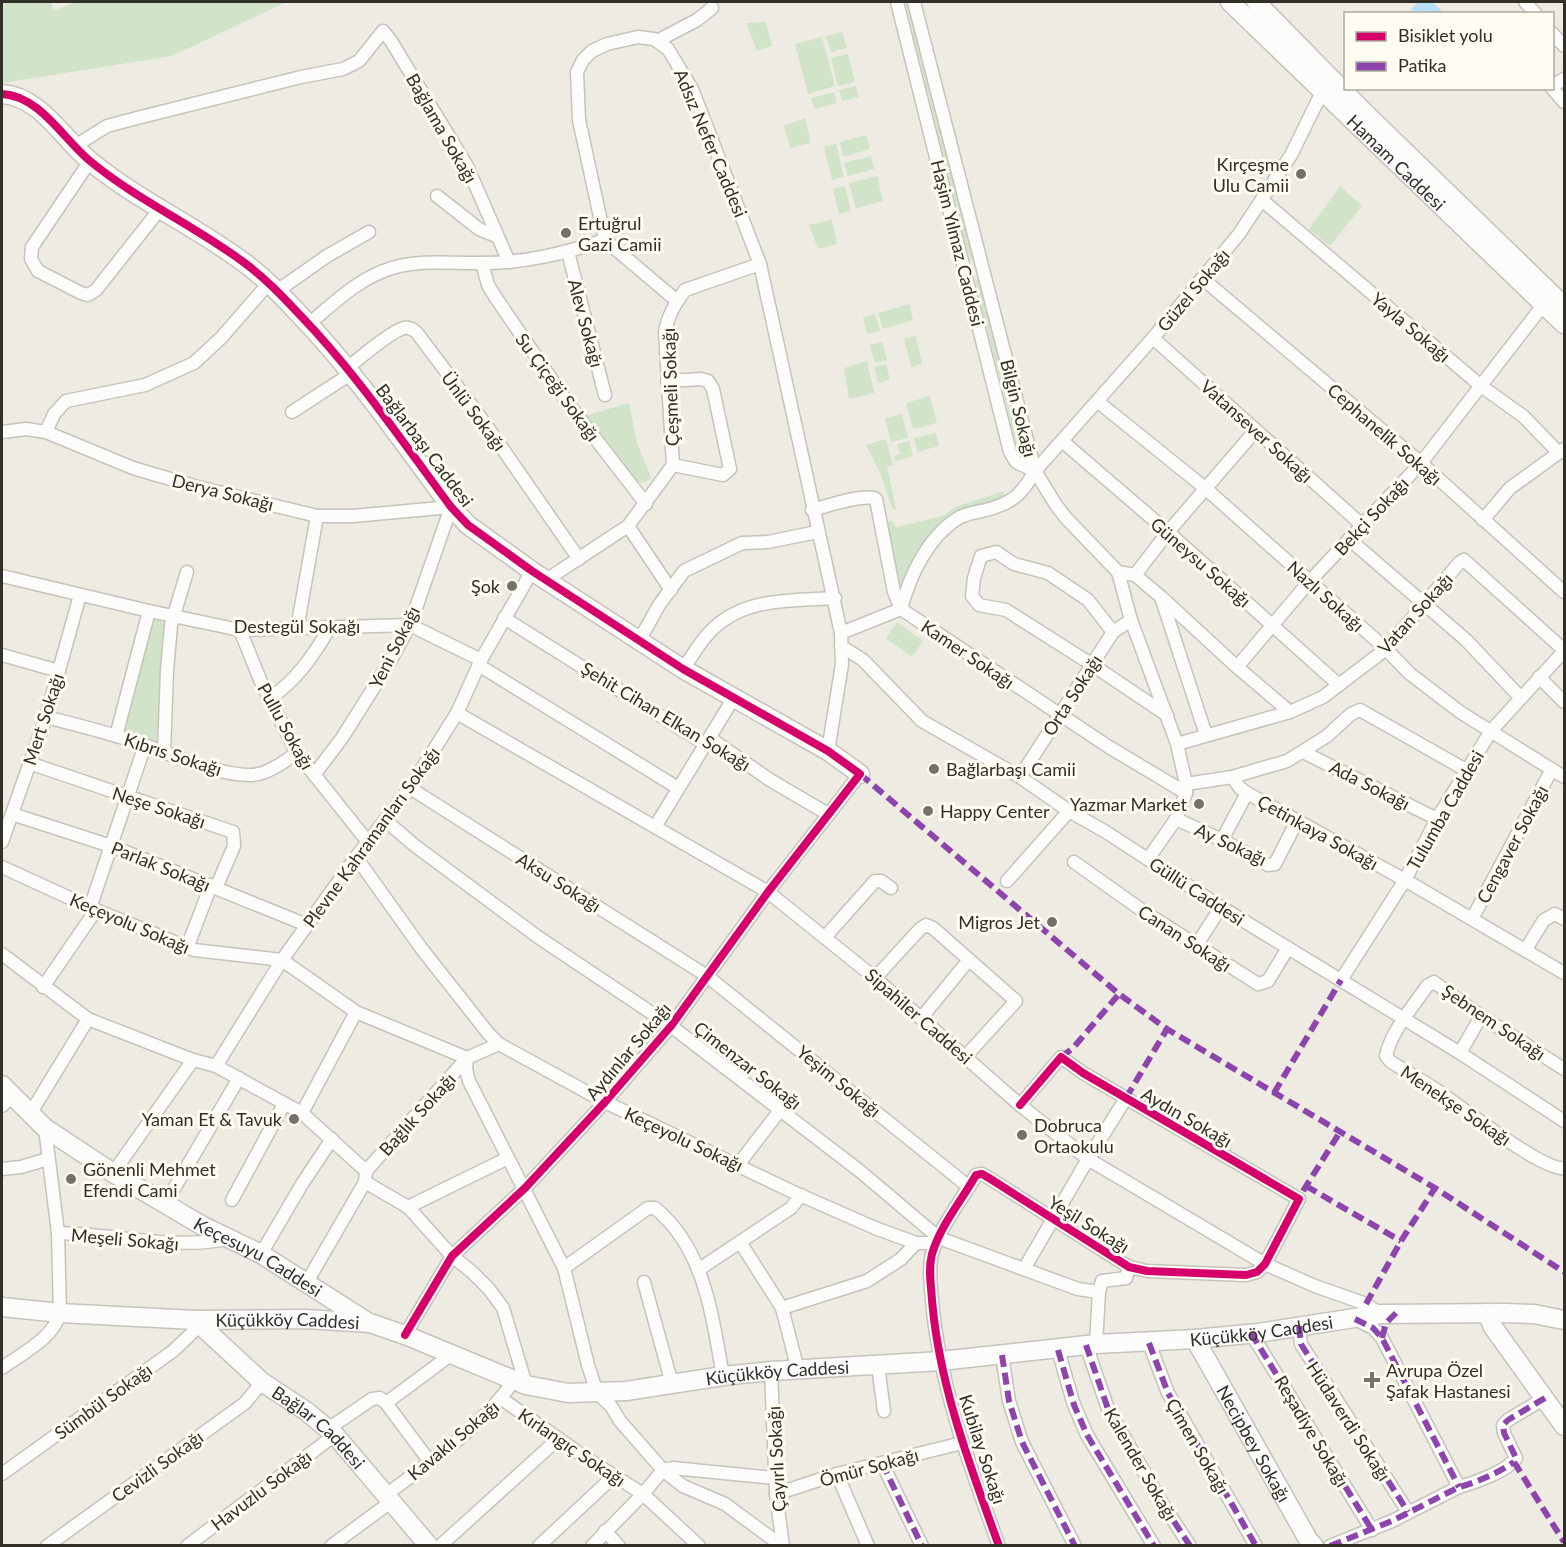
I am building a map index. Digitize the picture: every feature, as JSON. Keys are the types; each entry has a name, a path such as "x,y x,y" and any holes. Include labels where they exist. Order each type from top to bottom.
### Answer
{"street":[{"name":"Haşim Yılmaz Caddesi","path":"897,2 1010,452 1016,462 1035,471"},
{"name":"Bilgin Sokağı","path":"914,2 1035,471 1066,518 1118,572"},
{"name":"Hamam Caddesi","path":"1230,2 1300,58 1554,302 1564,324"},
{"name":"Hamam Caddesi","path":"1256,2 1300,58"},
{"path":"677,301 605,240 579,120 577,72 583,60 592,51 607,44 638,37 657,41 697,20 712,8"},
{"name":"Bağlama Sokağı","path":"75,146 107,126 301,77 343,69 359,61 383,31 467,166 509,262"},
{"name":"Adsız Nefer Caddesi","path":"657,41 676,59 692,89 760,264 812,510 835,598 841,633 840,676 828,751"},
{"name":"Güzel Sokağı","path":"901,609 906,590 921,559 945,529 964,515 999,506 1018,497 1035,471 1203,279 1263,201 1291,155 1327,84"},
{"path":"1554,90 1564,102"},
{"name":"Bağlarbaşı Caddesi","path":"2,94 13,95 30,103 90,161 246,264 273,287 350,370 451,507 468,525 539,576 683,669 828,751 860,774"},
{"path":"90,161 32,247 31,259 38,271 88,295 96,290 160,209"},
{"path":"437,196 479,229 496,236"},
{"name":"Yayla Sokağı","path":"1263,201 1481,386 1523,416 1562,451"},
{"path":"46,432 54,414 66,401 145,385 194,363 273,287 369,232"},
{"path":"309,324 354,286 391,268 428,261 483,263 526,261 568,252 605,240"},
{"name":"Alev Sokağı","path":"568,252 605,395"},
{"name":"Su Çiçeği Sokağı","path":"483,263 484,276 496,298 567,402 646,504"},
{"name":"Çeşmeli Sokağı","path":"539,576 579,559 628,526 673,465 665,332 669,315 677,301 685,290 760,264"},
{"path":"965,271 982,267"},
{"name":"Cephanelik Sokağı","path":"1203,279 1421,463 1564,592"},
{"name":"Bekçi Sokağı","path":"1238,667 1310,582 1421,463 1481,386 1554,302"},
{"name":"Ünlü Sokağı","path":"350,370 394,333 404,328 411,328 484,422 579,559"},
{"name":"Vatansever Sokağı","path":"1153,338 1362,525"},
{"path":"292,412 350,370"},
{"path":"667,381 708,381 713,389 730,469 723,475 673,465"},
{"name":"Nazlı Sokağı","path":"1097,401 1205,489 1386,649 1409,673 1460,712 1564,777"},
{"name":"Derya Sokağı","path":"2,432 26,429 46,432 133,468 194,486 317,516 353,516 451,507"},
{"path":"1135,575 1168,532 1256,430"},
{"name":"Güneysu Sokağı","path":"1062,441 1339,685"},
{"path":"1483,520 1510,488 1562,451"},
{"name":"Kamer Sokağı","path":"812,510 871,496 876,499 894,592 901,609 1109,747 1186,789"},
{"name":"Yeni Sokağı","path":"314,775 342,738 410,625 451,507"},
{"path":"297,629 317,516"},
{"path":"628,526 671,590"},
{"path":"639,641 647,625 684,571 742,543 768,542 817,532"},
{"path":"1349,539 1466,640 1520,697"},
{"path":"1113,632 1088,600 1048,573 1014,564 996,552 981,556 974,578 972,596 979,605 1006,610 1167,714"},
{"name":"Vatan Sokağı","path":"1177,744 1290,712 1323,697 1386,649 1464,560 1564,650"},
{"path":"164,752 171,625 187,572"},
{"path":"1148,859 1176,819 1186,789 1177,744 1131,620 1118,572 1135,575 1161,596 1290,712"},
{"name":"Destegül Sokağı","path":"2,576 240,630 410,625 480,663 678,788"},
{"name":"Plevne Kahramanları Sokağı","path":"216,1066 282,960 356,857 410,788 457,713 504,618 539,576"},
{"name":"Mert Sokağı","path":"2,842 46,717 80,595"},
{"path":"1161,596 1206,735"},
{"path":"683,669 707,635 722,621 745,609 763,603 835,598"},
{"path":"841,633 901,609"},
{"path":"116,736 149,611"},
{"name":"Şehit Cihan Elkan Sokağı","path":"504,618 705,744 714,741 771,780 828,814"},
{"name":"Orta Sokağı","path":"1020,777 1113,632 1131,620"},
{"path":"269,699 280,692 300,672 315,653 330,627"},
{"name":"Pullu Sokağı","path":"240,630 269,699 297,753 368,842"},
{"name":"Güllü Caddesi","path":"841,646 863,660 922,721 1020,777 1069,811 1460,1053 1564,1121"},
{"name":"Tulumba Caddesi","path":"1341,980 1406,880 1437,819 1491,731 1564,650"},
{"path":"2,655 59,671"},
{"path":"1539,677 1564,702"},
{"path":"655,827 734,699"},
{"path":"1186,789 1287,761 1327,736 1351,714 1360,710 1466,770"},
{"name":"Sipahiler Caddesi","path":"457,713 768,892 826,936 922,1017 1020,1105 1088,1159 1265,1264 1388,1314"},
{"name":"Kıbrıs Sokağı","path":"46,717 145,745 196,764 231,772 254,775 275,767 297,753"},
{"path":"43,987 93,909 111,846 145,745"},
{"name":"Ada Sokağı","path":"1303,752 1437,819"},
{"name":"Neşe Sokağı","path":"29,764 233,832 234,846 213,886"},
{"name":"Cengaver Sokağı","path":"1472,919 1552,769"},
{"name":"Aydınlar Sokağı","path":"405,1335 452,1256 525,1188 605,1102 671,1026 768,892 860,774"},
{"name":"Çetinkaya Sokağı","path":"1232,777 1247,793 1406,880 1564,973"},
{"name":"Aksu Sokağı","path":"410,788 707,975"},
{"path":"1222,840 1247,793"},
{"path":"1006,881 1069,811"},
{"name":"Parlak Sokağı","path":"12,814 111,846 307,926"},
{"name":"Ay Sokağı","path":"1176,819 1268,865 1275,864 1297,821"},
{"name":"Çimenzar Sokağı","path":"385,820 414,845 538,937 671,1026 861,1172 939,1238"},
{"path":"356,857 421,948 499,1044 467,1058 466,1069 564,1268 597,1393 611,1406 620,1421 663,1470 682,1486 725,1504 782,1545"},
{"name":"Canan Sokağı","path":"1074,862 1196,946 1258,984 1268,981 1288,948"},
{"name":"Keçeyolu Sokağı","path":"2,867 186,948 207,953 282,960 356,1012 467,1058"},
{"path":"826,936 875,881 881,881 891,888"},
{"path":"186,948 213,886"},
{"path":"1196,946 1221,907"},
{"path":"1526,949 1544,920 1555,914 1564,919"},
{"path":"875,978 920,929 926,925 933,928 1016,1001 966,1056"},
{"path":"2,954 88,1019 193,1060 216,1066 302,1113 332,1139 366,1176 408,1207 452,1256 472,1272 503,1308 520,1383"},
{"path":"922,1017 968,960"},
{"name":"Yeşim Sokağı","path":"707,975 969,1187"},
{"name":"Şebnem Sokağı","path":"1405,1020 1427,986 1434,982 1481,1016 1564,1070"},
{"path":"302,1113 356,1012"},
{"path":"1460,1053 1481,1016"},
{"path":"30,1114 88,1019"},
{"name":"Menekşe Sokağı","path":"1405,1020 1388,1048 1386,1056 1391,1062 1446,1096 1518,1147 1550,1165 1564,1168"},
{"name":"Keçeyolu Sokağı","path":"499,1044 605,1102 801,1195 916,1243"},
{"name":"Bağlık Sokağı","path":"312,1285 366,1176 467,1058"},
{"name":"Aydın Sokağı","path":"1020,1105 1061,1058 1299,1199 1265,1264"},
{"path":"113,1173 193,1060"},
{"path":"165,1204 239,1078"},
{"name":"Keçesuyu Caddesi","path":"5,1096 45,1128 113,1173 227,1239 261,1254 370,1323"},
{"path":"1024,1269 1126,1098"},
{"path":"232,1200 284,1104"},
{"path":"738,1165 781,1109"},
{"path":"2,1368 49,1332 57,1322 60,1313 58,1233 45,1128"},
{"path":"261,1254 302,1184 332,1139"},
{"path":"408,1207 508,1158"},
{"path":"2,1169 21,1167 48,1159"},
{"name":"Yeşil Sokağı","path":"969,1187 976,1175 982,1174 1130,1267 1147,1271 1246,1275 1257,1272 1265,1264"},
{"path":"782,1308 867,1281 901,1259 916,1243 929,1243 939,1238 969,1187"},
{"path":"698,1270 791,1208 801,1195"},
{"path":"564,1268 648,1208 655,1208 669,1219 688,1247 704,1282 723,1376"},
{"name":"Meşeli Sokağı","path":"58,1233 187,1244 204,1244 227,1239"},
{"path":"939,1238 1078,1289 1099,1292"},
{"name":"Kubilay Sokağı","path":"939,1238 930,1266 935,1328 941,1361 962,1443 999,1545"},
{"path":"740,1242 782,1308 798,1370"},
{"path":"1091,1345 1102,1281 1126,1278 1130,1267"},
{"path":"644,1282 672,1384"},
{"path":"305,1319 312,1308 312,1285"},
{"name":"Küçükköy Caddesi","path":"2,1308 195,1320 305,1319 370,1323 405,1335 520,1383 556,1392 597,1393 771,1371 878,1366 1091,1345 1195,1340 1388,1314 1534,1314 1564,1320"},
{"path":"1487,1313 1493,1327 1564,1426"},
{"path":"1382,1338 1388,1314"},
{"path":"232,1318 229,1333 232,1353"},
{"path":"1355,1318 1373,1328 1382,1338 1459,1487"},
{"name":"Bağlar Caddesi","path":"195,1320 262,1382 306,1411 332,1432 429,1545"},
{"name":"Sümbül Sokağı","path":"2,1474 173,1351 193,1332 195,1320"},
{"name":"Hüdaverdi Sokağı","path":"1299,1326 1301,1344 1408,1512"},
{"name":"Reşadiye Sokağı","path":"1251,1333 1372,1530"},
{"name":"Necipbey Sokağı","path":"1195,1340 1309,1541 1314,1545"},
{"name":"Çimen Sokağı","path":"1149,1343 1168,1393 1256,1545"},
{"name":"Kalender Sokağı","path":"1091,1345 1108,1409 1160,1500 1190,1545"},
{"path":"1058,1350 1074,1405 1088,1436 1154,1545"},
{"path":"430,1462 386,1403 452,1354"},
{"path":"1002,1355 1009,1401 1022,1442 1075,1545"},
{"path":"878,1366 884,1411"},
{"name":"Çayırlı Sokağı","path":"771,1371 776,1494 782,1545"},
{"name":"Cevizli Sokağı","path":"47,1545 245,1403 262,1382"},
{"name":"Kavaklı Sokağı","path":"331,1545 389,1498 520,1383"},
{"name":"Havuzlu Sokağı","path":"187,1545 372,1399 380,1398 386,1403"},
{"path":"1330,1545 1372,1530 1514,1462 1516,1458 1504,1433 1503,1425 1545,1398"},
{"name":"Kırlangıç Sokağı","path":"502,1399 558,1439 643,1494 699,1545"},
{"path":"440,1545 558,1439"},
{"name":"Ömür Sokağı","path":"776,1494 837,1474 962,1443"},
{"path":"882,1463 922,1545"},
{"path":"592,1545 643,1494 663,1470 673,1468 775,1478"},
{"path":"837,1474 868,1545"},
{"path":"539,1545 615,1476"},
{"path":"605,1531 619,1545"}],"green space":[{"path":"2,2 51,2 53,11 76,2 287,2 172,56 2,83"},
{"path":"905,2 909,2 974,259 970,260"},
{"path":"766,22 772,46 757,51 746,23"},
{"path":"842,32 847,48 831,52 826,36"},
{"path":"822,37 835,86 808,94 795,44"},
{"path":"848,54 855,82 838,86 831,58"},
{"path":"856,86 859,97 842,101 839,90"},
{"path":"834,92 837,103 814,109 811,98"},
{"path":"805,118 811,143 790,148 784,126"},
{"path":"866,135 870,149 843,157 840,142"},
{"path":"836,144 844,177 832,180 824,147"},
{"path":"871,156 874,169 848,176 844,163"},
{"path":"877,176 883,201 856,208 849,183"},
{"path":"845,186 851,211 839,214 833,189"},
{"path":"1340,186 1362,206 1330,246 1309,229"},
{"path":"832,220 837,244 818,249 809,225"},
{"path":"975,279 979,279 1019,443 1016,444"},
{"path":"909,304 913,320 883,329 878,313"},
{"path":"875,314 880,331 867,334 863,317"},
{"path":"916,336 922,364 911,367 904,339"},
{"path":"882,342 887,360 875,363 870,345"},
{"path":"867,361 874,393 849,399 844,368"},
{"path":"886,364 890,380 878,383 874,367"},
{"path":"930,396 937,423 913,429 906,403"},
{"path":"629,403 637,444 651,479 642,483 619,464 581,417"},
{"path":"902,414 908,438 891,442 885,418"},
{"path":"936,433 939,446 917,452 914,438"},
{"path":"886,439 893,465 887,467 896,509 893,510 879,470 866,445"},
{"path":"909,441 913,456 895,461 894,456 900,454 897,444"},
{"path":"1004,491 1003,500 958,520 927,540 916,554 906,582 898,589 886,523 892,520 896,527 943,516 955,507"},
{"path":"151,614 169,627 159,745 123,733"},
{"path":"897,622 923,641 912,657 886,638"}],"water":[{"path":"1418,2 1432,2 1443,12 1412,12 1410,11"}],"marked path":[{"path":"860,774 1119,994 1167,1029 1435,1188 1564,1272"},
{"path":"1274,1093 1341,980"},
{"path":"1061,1057 1073,1048 1119,994"},
{"path":"1126,1098 1167,1029"},
{"path":"1303,1191 1340,1132"},
{"path":"1306,1186 1401,1241"},
{"path":"1366,1304 1401,1241 1435,1188"},
{"path":"1382,1338 1386,1323 1396,1313"},
{"path":"1355,1319 1373,1328 1382,1338 1459,1487"},
{"path":"1299,1326 1301,1344 1408,1512"},
{"path":"1251,1333 1372,1530"},
{"path":"1149,1343 1168,1393 1256,1546"},
{"path":"1086,1345 1108,1409 1160,1500 1190,1546"},
{"path":"1058,1350 1074,1405 1087,1435 1154,1546"},
{"path":"1002,1355 1009,1401 1022,1442 1075,1546"},
{"path":"1545,1398 1508,1420 1503,1425 1504,1433 1516,1458 1514,1462 1564,1542"},
{"path":"1330,1546 1392,1521 1514,1462"},
{"path":"882,1463 922,1546"}],"cycle path":[{"path":"2,94 28,102 50,120 80,152 108,175 208,238 246,264 267,282 340,360 451,507 468,525 532,571 683,669 828,751 860,774 768,892 671,1026 605,1102 525,1188 452,1256 405,1335"},
{"path":"999,1546 957,1425 941,1363 930,1277 932,1254 936,1244 946,1223 976,1175 982,1174 989,1178 1129,1267 1147,1271 1246,1275 1257,1272 1265,1264 1299,1199 1083,1073 1061,1057 1020,1105"}],"place":[{"name":"Kırçeşme Ulu Camii","path":"1301,174"},
{"name":"Ertuğrul Gazi Camii","path":"566,233"},
{"name":"Şok","path":"512,586"},
{"name":"Bağlarbaşı Camii","path":"934,769"},
{"name":"Yazmar Market","path":"1199,804"},
{"name":"Happy Center","path":"928,811"},
{"name":"Migros Jet","path":"1052,922"},
{"name":"Yaman Et & Tavuk","path":"294,1119"},
{"name":"Dobruca Ortaokulu","path":"1022,1135"},
{"name":"Gönenli Mehmet Efendi Cami","path":"71,1179"},
{"name":"Avrupa Özel Şafak Hastanesi","path":"1372,1380"}]}
